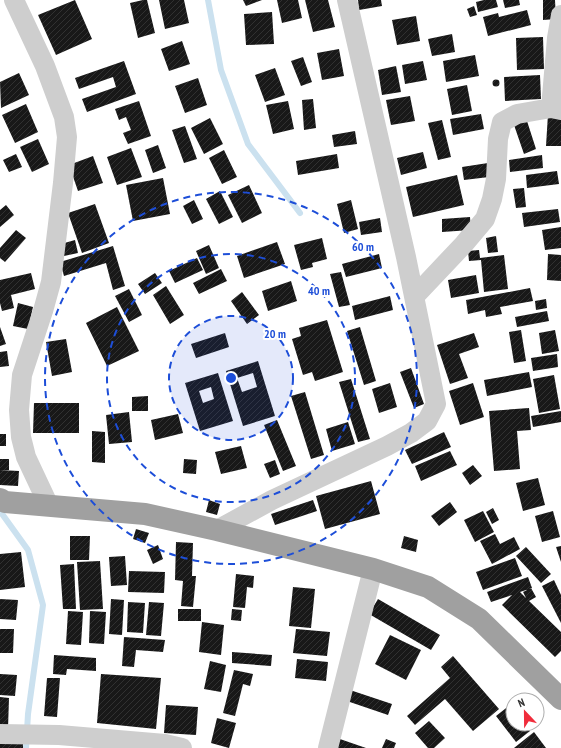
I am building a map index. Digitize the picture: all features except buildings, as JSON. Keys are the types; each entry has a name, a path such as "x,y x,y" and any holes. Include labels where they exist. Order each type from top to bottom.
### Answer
{"highway":[{"path":"2,502 145,514 217,530 373,569 428,587 479,619 561,699"}],"street":[{"path":"14,0 45,66 64,117 67,137 64,175 50,282 43,311 22,375 19,410 21,437 26,457 49,506"},
{"path":"217,530 272,500 387,446 411,433 427,421 436,404 414,296 347,0"},
{"path":"414,296 464,244 485,219 492,199 496,179 498,139 502,122 517,114 556,109 557,38 561,15"},
{"path":"328,748 373,569"},
{"path":"0,734 59,735 165,744 182,748"}],"waterway":[{"path":"208,0 221,70 248,144 300,213"},
{"path":"0,511 28,550 43,605 28,714 26,748"}]}
